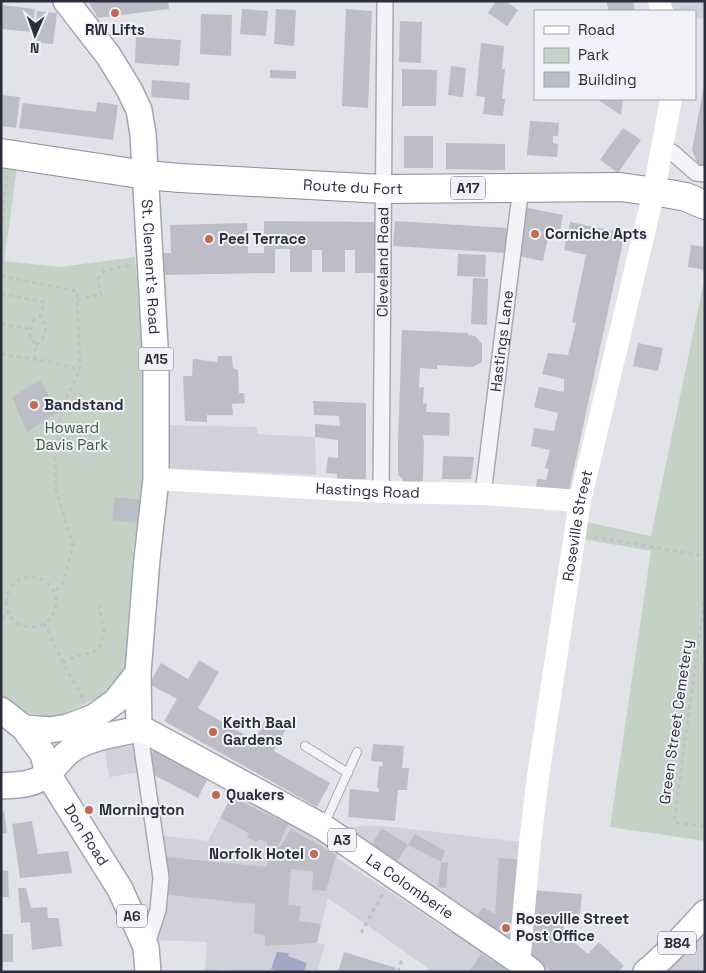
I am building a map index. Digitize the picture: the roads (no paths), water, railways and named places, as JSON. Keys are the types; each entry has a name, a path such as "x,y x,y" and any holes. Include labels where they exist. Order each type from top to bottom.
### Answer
{"highway":[{"name":"Route du Fort","path":"1,154 146,175 180,178 383,189 620,187 686,197 705,204"}],"main road":[{"name":"St. Clement's Road","path":"66,1 108,55 129,89 139,110 143,134 156,364 156,479 147,559 138,673"},
{"name":"Roseville Street","path":"524,966 520,953 538,776 580,501 654,191 671,100"},
{"name":"Hastings Road","path":"156,479 381,492 483,494 580,501"},
{"path":"24,728 50,730 68,727 94,717 116,701 138,673"},
{"name":"A15","path":"138,673 142,730"},
{"name":"Don Road","path":"1,710 24,728 43,754 48,774 120,889 146,947 148,972"},
{"path":"1,786 30,784 48,774 74,747 93,739 142,730"},
{"name":"La Colomberie","path":"142,730 323,827 524,966"},
{"name":"B84","path":"646,972 705,913"}],"street":[{"name":"Cleveland Road","path":"381,492 385,1"},
{"path":"662,148 672,152 696,173 705,174"},
{"name":"Hastings Lane","path":"483,494 521,188"},
{"path":"142,730 141,741 161,878 158,910 146,947"}],"lane":[{"path":"306,746 348,773"},
{"path":"323,827 358,752"}],"water":[{"path":"277,952 289,953 288,956 307,963 304,972 280,972 271,969"}],"place":[{"name":"RW Lifts","path":"115,13"},
{"name":"Corniche Apts","path":"535,234"},
{"name":"Peel Terrace","path":"209,239"},
{"name":"Bandstand","path":"34,405"},
{"name":"Keith Baal Gardens","path":"213,732"},
{"name":"Quakers","path":"216,795"},
{"name":"Mornington","path":"89,810"},
{"name":"Norfolk Hotel","path":"314,854"},
{"name":"Roseville Street Post Office","path":"506,928"}],"park label":[{"name":"Howard Davis Park","path":"72,436"}]}
